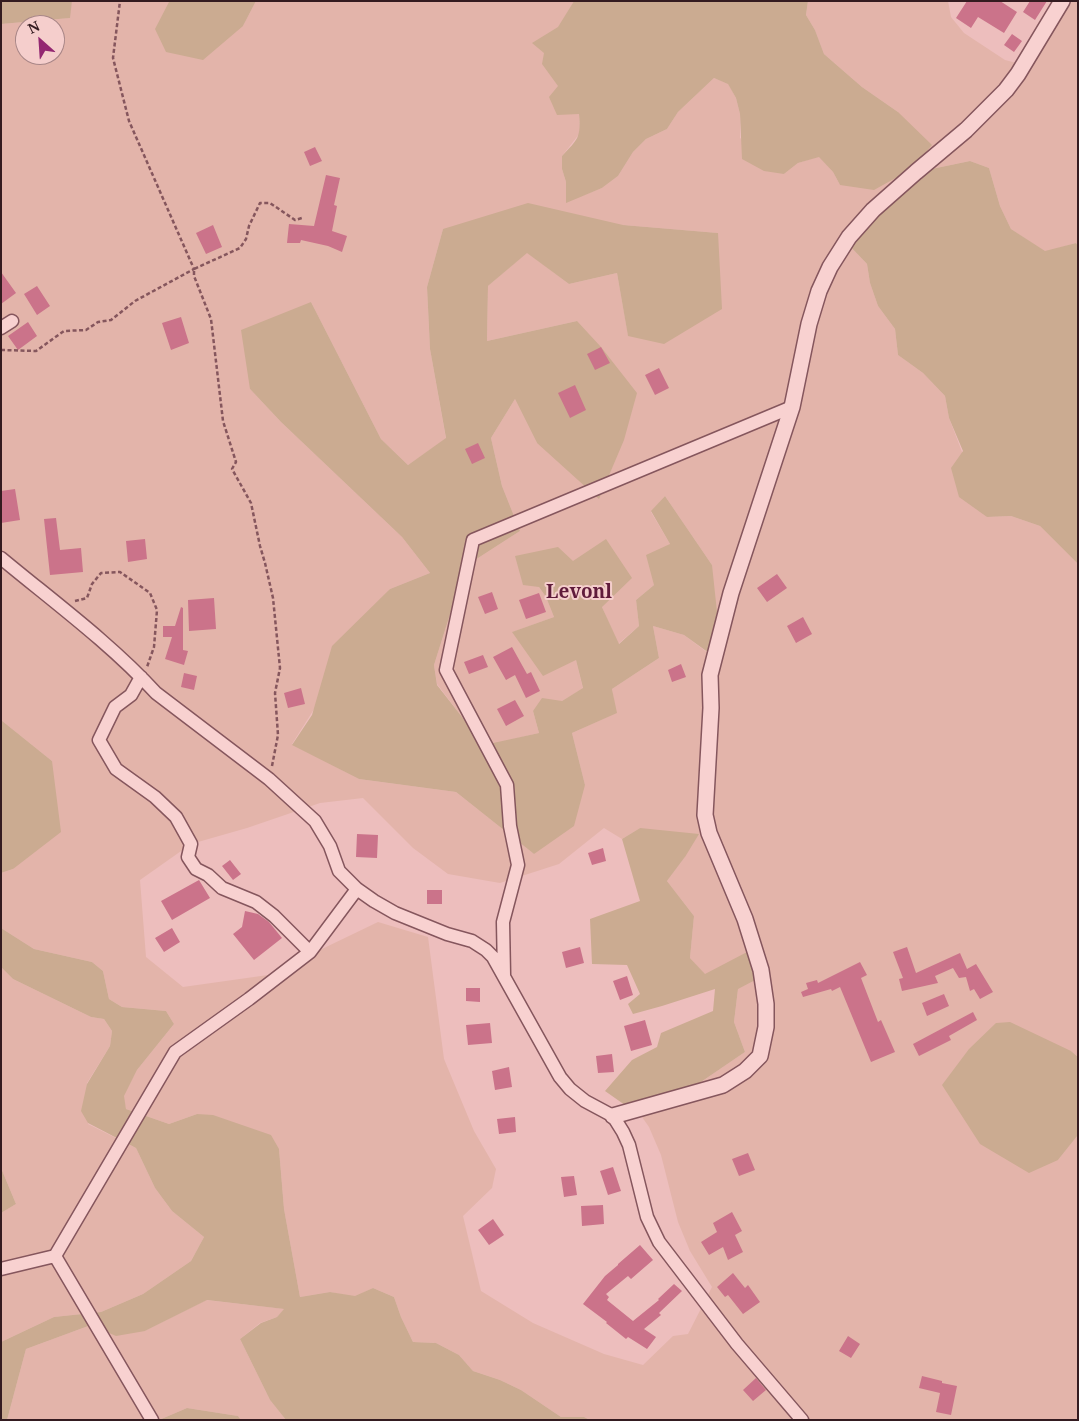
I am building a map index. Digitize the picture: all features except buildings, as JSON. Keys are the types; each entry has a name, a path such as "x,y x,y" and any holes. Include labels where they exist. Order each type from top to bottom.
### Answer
{"street":[{"path":"613,1116 723,1085 745,1071 760,1056 766,1027 766,1004 761,970 745,919 709,833 705,815 711,708 710,675 732,593 792,407 809,324 820,291 830,267 849,237 873,210 909,177 966,130 1006,90 1018,74 1062,1"},
{"path":"504,977 503,922 518,865 510,826 507,785 446,670 473,540 792,407"},
{"path":"1,558 142,677 156,693 269,779 315,821 330,846 339,871 358,889 395,913 447,934 472,941 493,957 560,1077 570,1089 585,1101 613,1116 623,1132 629,1145 647,1217 659,1242 737,1344 802,1420"},
{"path":"142,677 131,695 115,707 99,740 106,754 116,770 154,797 176,817 191,844 188,857 196,869 208,874 222,888 256,902 274,916 310,952"},
{"path":"1,1269 54,1256 175,1052 310,952 358,889"},
{"path":"54,1256 152,1420"}],"path":[{"path":"120,1 113,58 129,121 194,269 194,276 211,319 223,421 236,462 232,469 251,503 273,598 280,668 275,693 278,735 269,779"},
{"path":"1,350 36,350 64,331 86,330 98,322 110,320 135,301 194,269 240,248 260,203 270,203 295,220 302,218"},
{"path":"59,605 87,598 92,584 101,573 120,572 150,593 157,610 154,647 150,662 142,677"}],"shaded area":[{"path":"1,1 72,1 70,18 65,18 65,15 15,15 15,23 1,24"},
{"path":"72,1 172,1 169,2 243,26 256,1 574,1 544,53 579,114 580,133 562,156 562,169 566,182 566,202 602,188 618,176 633,152 646,139 667,129 678,112 714,78 728,83 736,98 740,114 740,138 784,174 798,163 819,156 833,172 840,185 898,112 862,87 824,54 815,30 806,15 808,1 948,1 951,17 964,33 1005,60 1024,65 1064,1 1078,1 1078,246 1076,243 1045,252 1011,229 1000,206 989,168 970,161 922,171 846,242 867,264 870,283 878,306 895,329 898,355 923,373 945,396 949,418 987,517 1011,516 1040,526 1078,564 1078,1057 1071,1051 1058,1160 1078,1135 1078,1420 590,1420 584,1417 561,1417 521,1390 500,1380 473,1371 459,1355 436,1343 413,1342 394,1297 373,1288 355,1297 330,1292 300,1297 284,1209 279,1149 197,1114 169,1124 126,1109 123,1096 137,1070 174,1024 166,1011 122,1007 109,999 103,971 92,962 34,949 1,928 1,873 13,869 52,761 1,720 1,24 15,23 15,65 65,65 65,18 69,18","holes":["623,225 718,233 628,335 617,273 569,284 527,252 488,286 487,341 577,321 537,443 515,399 491,438 502,486 520,531 475,560 452,608 434,665 437,684 484,746 539,733 533,711 562,701 583,689 576,660 513,632 554,617 546,597 539,587 606,540 602,607 618,644 639,626 636,600 654,585 670,544 651,512 665,496 712,565 708,653 684,635 653,626 659,658 612,689 616,713 572,733 585,785 534,854 456,792 359,779 292,744 390,589 430,573 402,537 281,422 250,389 311,302 381,439 408,465 446,439 430,349 427,287 443,229","363,798 413,848 448,874 500,883 559,864 604,828 622,839 640,828 685,857 667,881 694,916 690,958 704,974 738,989 734,1022 745,1052 698,1084 642,1117 649,1127 661,1155 678,1222 690,1251 712,1287 688,1334 673,1336 643,1365 604,1354 533,1323 481,1291 463,1216 492,1188 496,1169 474,1131 444,1059 428,937 378,922 268,975 183,987 146,957 140,880 191,844 247,828 320,803"]},
{"path":"256,1 243,26 203,60 166,52 155,29 169,2"},
{"path":"574,1 808,1 806,15 815,30 824,54 862,87 898,112 932,145 918,161 901,175 874,190 840,185 833,172 819,157 798,163 784,174 764,171 742,159 740,114 736,98 728,84 714,78 678,112 667,129 646,139 633,152 618,176 602,188 566,203 566,182 562,169 562,156 577,138 579,133 579,114 557,115 549,97 558,86 542,64 544,53 532,43 558,27"},
{"path":"970,161 989,168 1000,206 1011,229 1045,251 1076,243 1078,246 1078,564 1040,526 1011,516 987,517 959,497 951,468 963,451 949,418 945,396 923,373 898,355 895,329 878,306 870,283 867,264 846,242 922,171"},
{"path":"528,203 623,225 718,233 722,309 664,344 628,336 617,273 569,284 527,253 488,286 487,341 577,321 601,347 637,393 624,440 599,499 537,443 515,399 491,438 502,486 520,531 475,560 452,608 434,665 437,685 484,745 539,733 533,711 542,698 562,701 583,688 576,660 543,676 512,632 554,617 546,597 539,587 523,585 515,556 558,547 573,561 606,539 632,578 602,607 619,644 639,626 636,600 654,585 646,555 670,544 651,511 665,496 712,565 717,612 709,653 684,635 653,626 659,658 612,689 617,713 572,733 585,785 574,826 534,854 456,792 359,779 292,745 312,715 332,646 390,589 430,573 402,537 281,422 250,389 241,330 311,302 381,439 408,465 446,438 430,349 427,287 443,229"},
{"path":"1,720 52,761 61,832 13,869 1,873"},
{"path":"640,828 699,834 667,881 694,916 690,958 705,974 749,951 759,978 738,989 734,1022 745,1052 698,1084 642,1117 605,1091 632,1060 657,1047 661,1033 713,1011 715,989 633,1014 628,1004 640,994 627,965 592,964 590,919 640,901 622,839"},
{"path":"1,928 34,949 92,962 103,971 109,999 122,1007 166,1011 174,1024 137,1070 124,1096 126,1109 169,1124 197,1114 213,1115 271,1135 279,1149 284,1209 300,1297 330,1292 355,1296 373,1288 394,1297 413,1342 436,1343 459,1355 473,1371 500,1380 521,1390 561,1417 584,1417 590,1420 286,1420 270,1400 240,1339 261,1323 277,1317 284,1309 207,1300 145,1331 116,1336 91,1325 26,1349 7,1420 1,1420 1,1342 54,1317 101,1312 143,1294 191,1261 204,1237 172,1211 155,1188 136,1148 88,1123 81,1111 87,1084 110,1046 112,1031 104,1019 91,1017 13,979 1,967"},
{"path":"1,967 13,979 91,1017 104,1019 112,1031 110,1046 87,1083 88,1124 136,1148 155,1188 172,1211 204,1237 191,1261 143,1294 101,1312 54,1317 1,1342 1,1213 16,1204 1,1168"},
{"path":"1010,1022 1071,1051 1078,1057 1078,1135 1058,1160 1029,1173 980,1144 942,1085 969,1049 996,1023"},
{"path":"1,1168 16,1204 1,1213"},
{"path":"206,1300 285,1309 277,1317 260,1323 240,1339 270,1400 286,1420 241,1420 238,1416 187,1408 159,1420 7,1420 26,1349 91,1325 145,1331"},
{"path":"187,1408 238,1416 241,1420 159,1420"}],"district":[{"name":"Levonl","path":"579,593"}]}
